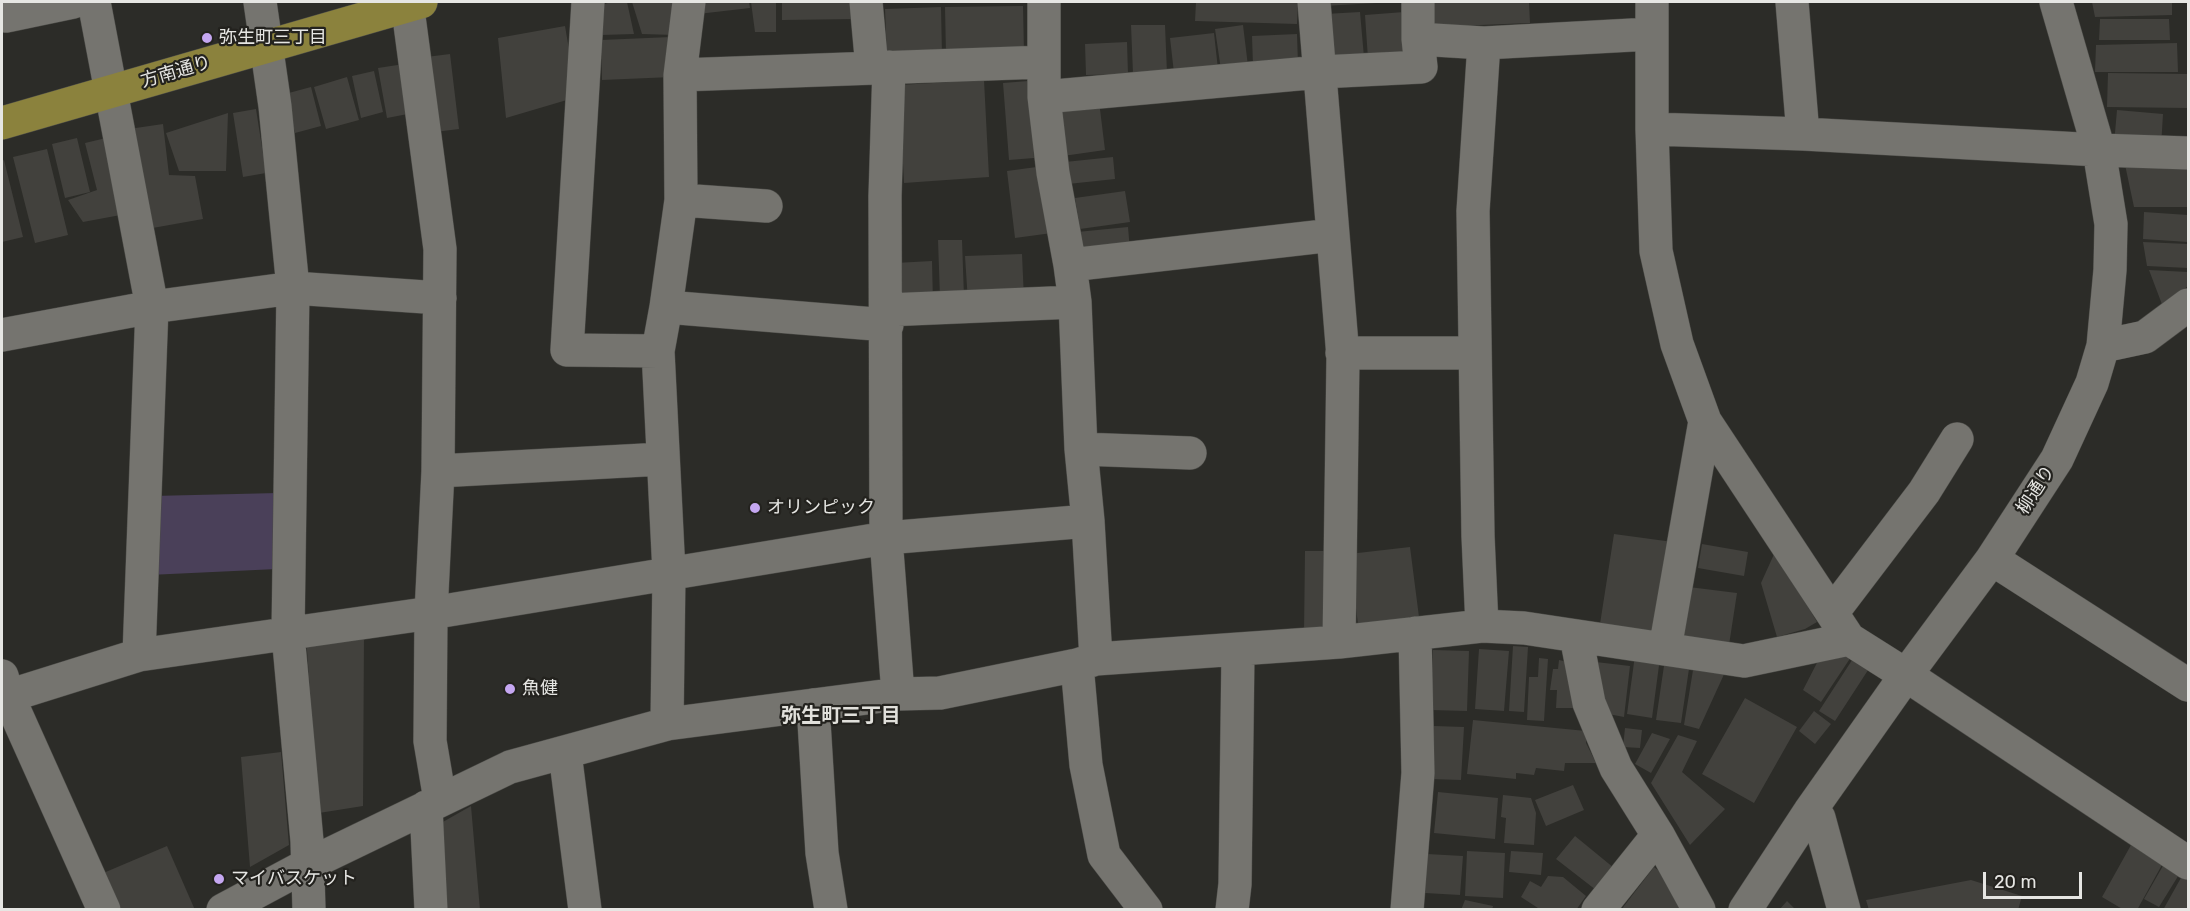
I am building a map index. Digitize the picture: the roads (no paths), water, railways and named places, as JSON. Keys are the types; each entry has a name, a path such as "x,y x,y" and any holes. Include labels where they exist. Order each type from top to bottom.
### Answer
{"main road":[{"name":"方南通り","path":"2,123 412,3"}],"street":[{"path":"6,16 73,2"},
{"path":"94,2 152,307 139,655"},
{"path":"260,2 268,46 293,288 288,634 307,841 309,909"},
{"path":"588,2 567,350 658,351"},
{"path":"667,724 669,573 658,351 681,200 680,75 689,2"},
{"path":"866,2 881,68 887,318 886,538 898,694"},
{"path":"1044,2 1044,97 1053,172 1075,302 1081,449 1088,521 1086,765 1104,855 1146,909"},
{"path":"1314,2 1342,353 1339,642"},
{"path":"1044,97 1320,72 1421,67 1418,2"},
{"path":"1652,2 1652,129 1656,251 1677,344 1705,421 1849,639 2188,863"},
{"path":"1792,2 1803,134"},
{"name":"柳通り","path":"1745,909 1810,811 1906,675 1992,559 2057,459 2092,383 2103,346 2110,270 2111,224 2099,150 2056,2"},
{"path":"412,3 440,249 438,471 431,613 430,741 433,803 430,909"},
{"path":"1418,39 1484,43 1651,34"},
{"path":"1482,626 1478,536 1473,211 1484,43"},
{"path":"680,75 1043,62"},
{"path":"1652,129 2188,153"},
{"path":"681,200 766,206"},
{"path":"1070,265 1333,235"},
{"path":"2,335 152,307 293,288 440,298"},
{"path":"666,307 887,318 1075,302"},
{"path":"2103,346 2145,337 2188,305"},
{"path":"1342,353 1475,353"},
{"path":"1665,649 1705,421"},
{"path":"1832,613 1924,492 1957,438"},
{"path":"1081,449 1190,453"},
{"path":"438,471 663,459"},
{"path":"104,909 4,690 139,655 431,613 886,538 1088,521"},
{"path":"1992,559 2188,685"},
{"path":"223,909 307,865 510,767 667,724 898,694 940,693 1087,662 1339,642 1482,626 1524,628 1744,661 1849,639"},
{"path":"1407,909 1418,773 1415,633"},
{"path":"1576,636 1589,703 1616,768 1700,909"},
{"path":"1232,909 1235,884 1238,651"},
{"path":"813,705 822,853 831,909"},
{"path":"565,753 585,909"},
{"path":"1810,811 1819,818 1844,909"},
{"path":"1598,909 1658,835"}],"place":[{"name":"弥生町三丁目","path":"207,38"},
{"name":"オリンピック","path":"755,508"},
{"name":"魚健","path":"510,689"},
{"name":"マイバスケット","path":"219,879"}],"district":[{"name":"弥生町三丁目","path":"841,716"}]}
